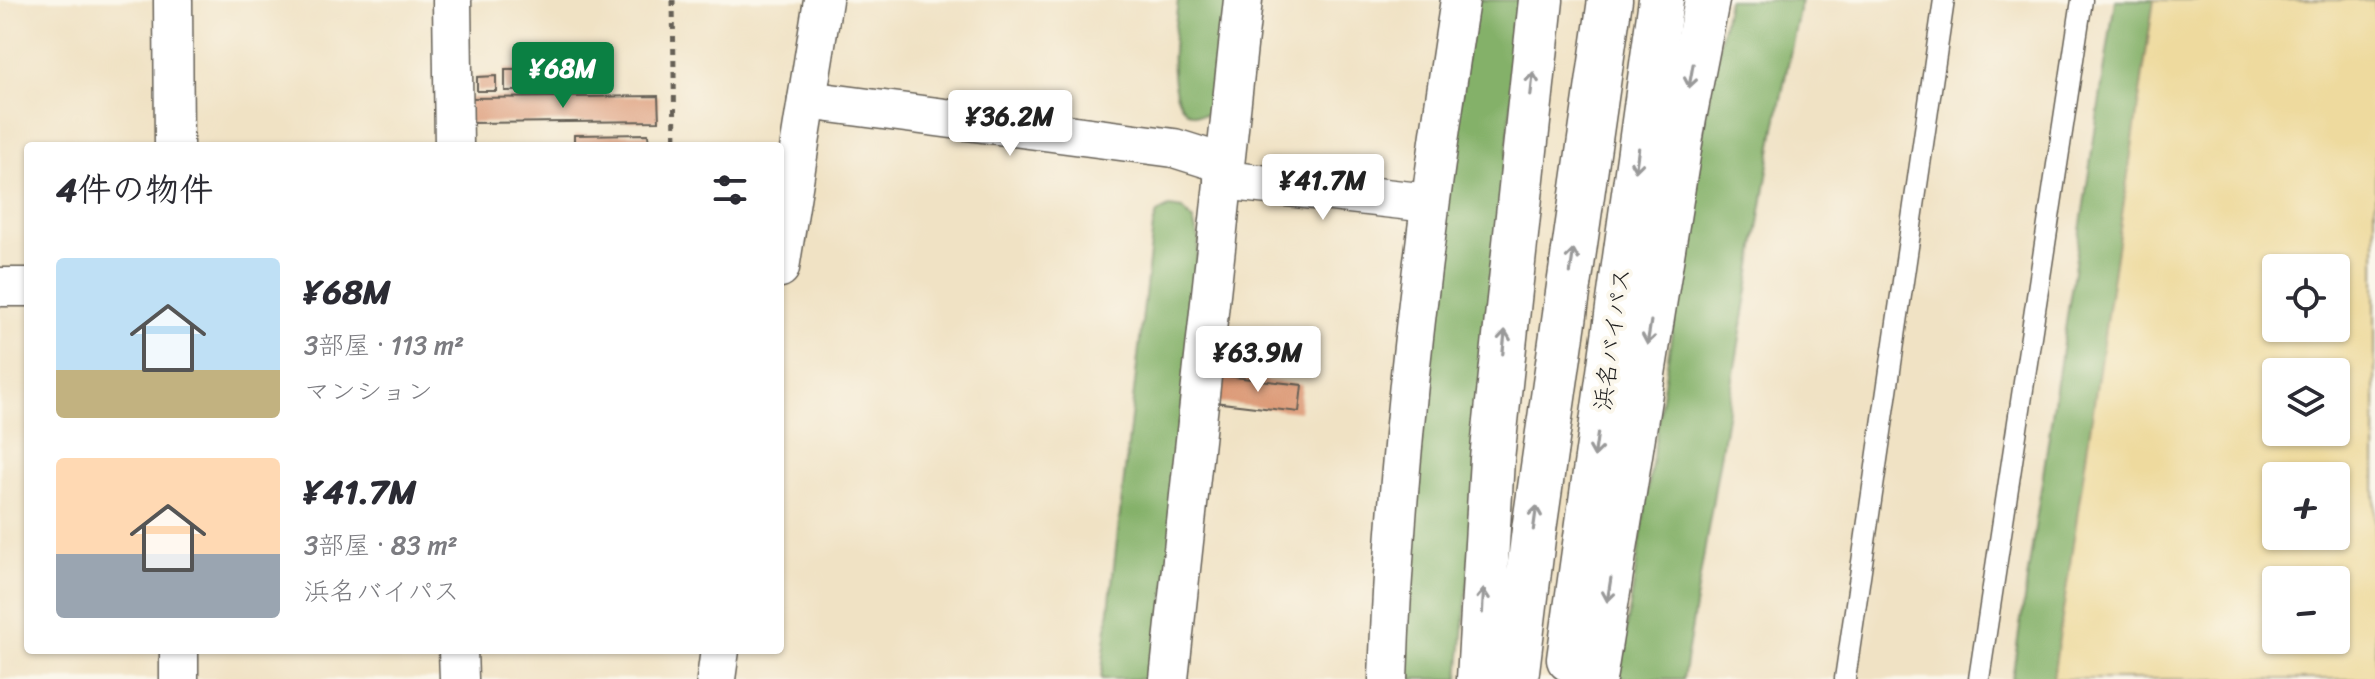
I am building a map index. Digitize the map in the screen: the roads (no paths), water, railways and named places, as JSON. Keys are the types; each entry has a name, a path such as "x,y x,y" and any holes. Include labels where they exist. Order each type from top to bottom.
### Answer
{"highway":[{"path":"1479,679 1495,431 1541,0"},
{"path":"1516,679 1540,483 1610,0"},
{"name":"浜名バイパス","path":"1566,679 1661,0"},
{"path":"1594,679 1684,118 1707,0"}],"street":[{"path":"173,0 174,142"},
{"path":"452,0 454,142"},
{"path":"784,243 823,0"},
{"path":"1169,679 1243,0"},
{"path":"1388,679 1392,584 1429,203 1460,0"},
{"path":"807,100 1174,148 1224,172 1429,203"},
{"path":"0,287 24,287"},
{"path":"179,654 179,679"},
{"path":"458,654 459,679"},
{"path":"716,679 719,654"}],"lane":[{"path":"1845,679 1944,0"},
{"path":"1979,679 2082,0"}]}
